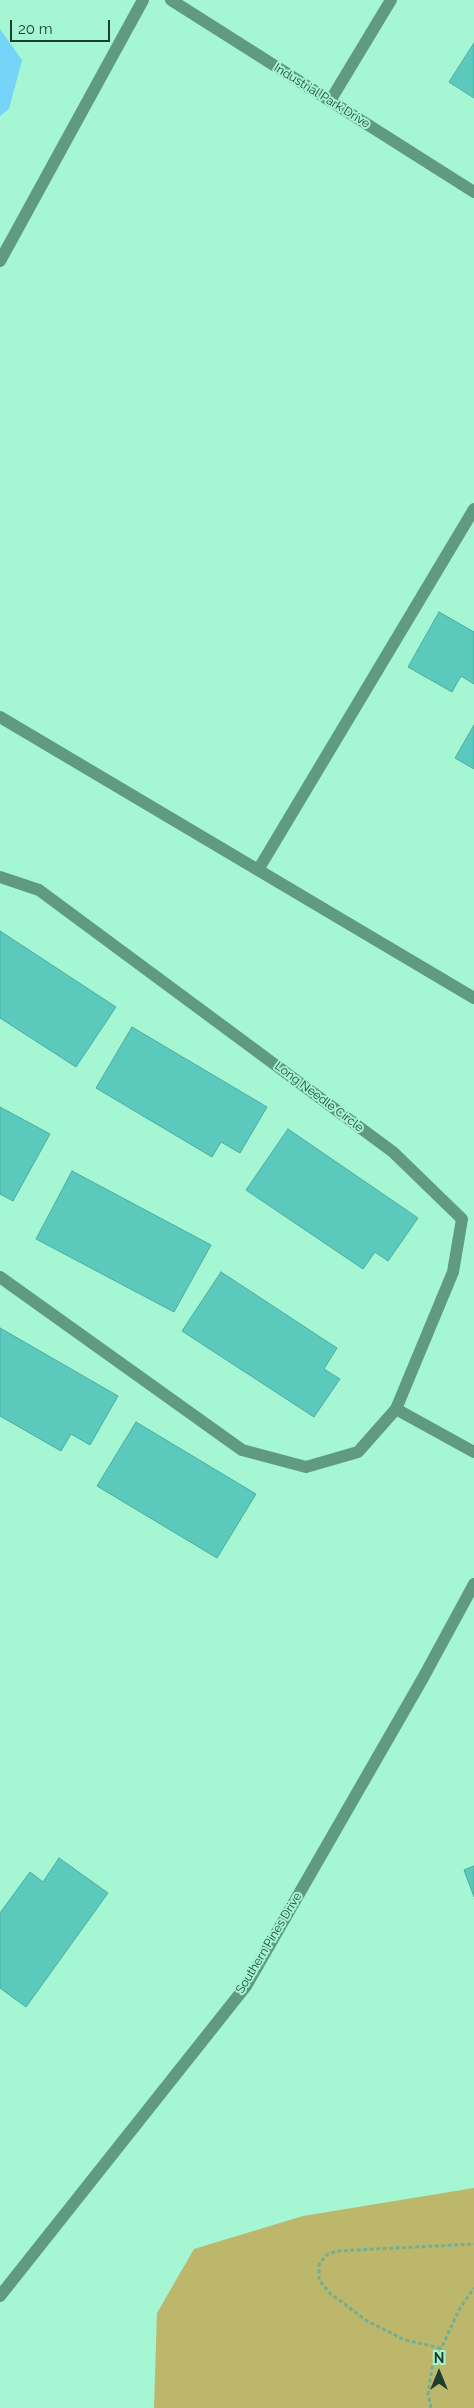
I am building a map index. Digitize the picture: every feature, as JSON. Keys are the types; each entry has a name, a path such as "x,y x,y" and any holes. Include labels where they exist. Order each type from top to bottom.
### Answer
{"street":[{"path":"0,261 143,0"},
{"name":"Industrial Park Drive","path":"171,0 474,192"},
{"path":"330,101 391,0"},
{"path":"258,870 474,509"},
{"path":"0,718 474,998"},
{"name":"Long Needle Circle","path":"0,877 39,890 393,1152 462,1219 453,1272 396,1408 358,1452 306,1467 242,1450 0,1277"},
{"path":"396,1408 474,1452"},
{"name":"Southern Pines Drive","path":"0,2296 246,1986 423,1678 474,1584"}],"path":[{"path":"441,2348 405,2340 367,2321 330,2294 319,2280 319,2265 326,2255 337,2251 474,2244"},
{"path":"431,2408 428,2394 429,2380 441,2348 460,2308 474,2288"}],"shaded area":[{"path":"474,2188 474,2408 154,2408 157,2313 194,2249 303,2216"}],"water":[{"path":"0,29 22,60 9,109 0,116"}],"building":[{"path":"474,43 474,98 449,82"},
{"path":"439,612 474,632 474,684 461,676 452,692 408,667"},
{"path":"474,725 474,769 455,758"},
{"path":"0,931 116,1007 76,1067 0,1018"},
{"path":"132,1027 267,1107 240,1153 221,1142 212,1157 96,1088"},
{"path":"0,1107 50,1134 13,1201 0,1194"},
{"path":"288,1129 418,1218 388,1261 375,1252 363,1269 246,1190"},
{"path":"72,1171 211,1245 174,1312 36,1239"},
{"path":"221,1272 337,1348 324,1369 340,1379 314,1417 182,1331"},
{"path":"0,1328 118,1396 90,1445 71,1434 61,1451 0,1416"},
{"path":"136,1422 256,1494 217,1558 97,1486"},
{"path":"59,1858 108,1893 26,2007 0,1988 0,1913 30,1872 43,1882"},
{"path":"474,1866 474,1897 464,1870"}]}
